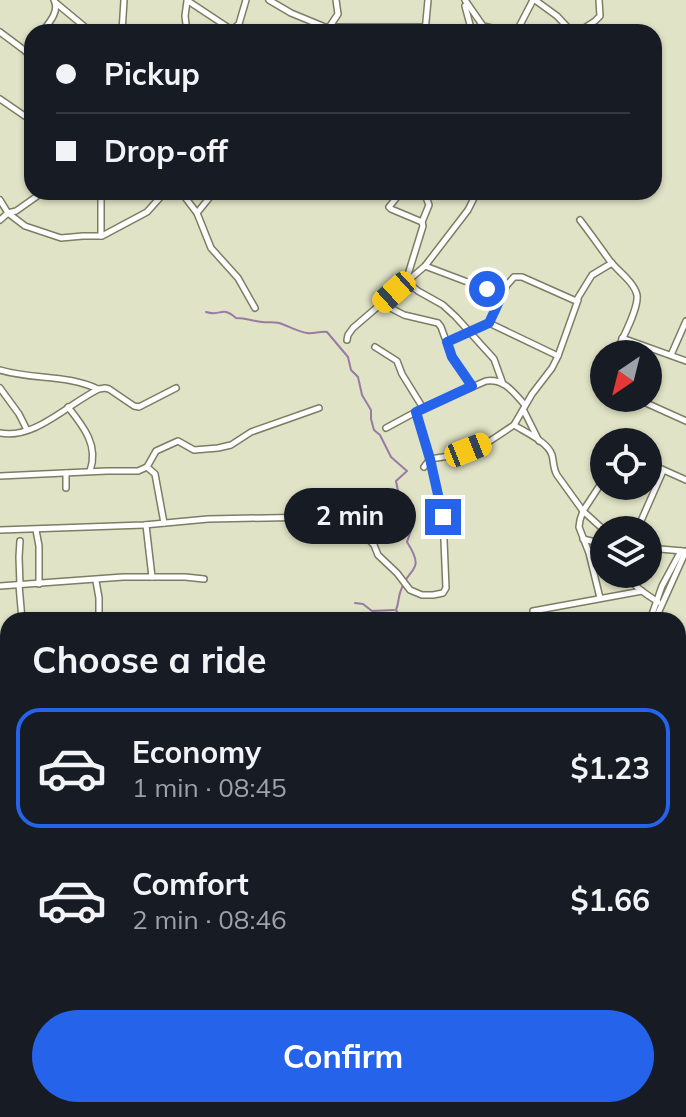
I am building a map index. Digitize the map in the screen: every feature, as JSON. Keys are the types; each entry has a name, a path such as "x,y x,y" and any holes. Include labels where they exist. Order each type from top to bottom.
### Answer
{"street":[{"path":"57,3 66,0"},
{"path":"122,24 124,0"},
{"path":"186,24 188,0 223,24"},
{"path":"239,24 246,0"},
{"path":"269,0 316,24"},
{"path":"331,24 338,14 336,0"},
{"path":"426,24 428,0"},
{"path":"464,0 470,24"},
{"path":"464,0 482,24"},
{"path":"521,24 534,0 566,24"},
{"path":"590,24 600,16 599,0"},
{"path":"48,24 57,3"},
{"path":"57,3 82,24"},
{"path":"0,32 24,50"},
{"path":"0,99 24,116"},
{"path":"0,200 8,213 25,226 61,238 101,236 147,212 158,200"},
{"path":"0,220 32,200"},
{"path":"101,200 101,236"},
{"path":"187,200 197,213 211,248 238,278 255,308"},
{"path":"197,213 208,200"},
{"path":"394,200 389,207 391,209 422,222"},
{"path":"406,281 429,205 427,200"},
{"path":"347,340 353,328 425,266 473,200"},
{"path":"580,220 637,295 622,338 686,361"},
{"path":"424,467 430,459 456,455 487,443 514,425 558,356 584,287 592,275 612,263"},
{"path":"425,266 502,295"},
{"path":"447,342 489,323 514,277 522,277 568,299 578,300"},
{"path":"406,281 443,305 469,331 494,359 503,384"},
{"path":"381,303 404,315 438,323 452,357 472,386"},
{"path":"671,355 686,321"},
{"path":"489,323 558,356"},
{"path":"375,347 397,361 423,408"},
{"path":"0,370 37,378 77,380 99,389 109,389 139,407 176,388"},
{"path":"386,428 472,386 496,379 524,408 540,442"},
{"path":"0,388 27,430"},
{"path":"0,433 10,435 48,421 99,389"},
{"path":"68,407 91,442 93,462 90,471"},
{"path":"0,476 138,471 147,467 156,451 171,443 178,441 194,450 231,445 251,432 319,408"},
{"path":"662,410 686,421"},
{"path":"0,530 146,525 208,519 315,517 361,532 410,590 422,595 443,593 446,588 445,537 440,500 416,412"},
{"path":"514,425 550,451 554,469 590,517"},
{"path":"147,467 155,474 164,523"},
{"path":"643,516 663,471 686,480"},
{"path":"66,473 66,488"},
{"path":"590,500 583,511 579,527 600,598"},
{"path":"146,525 152,577"},
{"path":"36,530 39,584"},
{"path":"583,539 590,541"},
{"path":"20,541 21,612"},
{"path":"656,612 685,551 662,549"},
{"path":"0,586 123,577 204,579"},
{"path":"96,581 99,612"},
{"path":"639,588 659,602"},
{"path":"533,611 642,591"}],"waterway":[{"path":"206,312 224,312 236,318 277,323 307,333 327,332 348,357 351,370 358,377 362,395 371,410 374,430 380,435 391,457 407,471 396,481 404,521 412,527 407,542 416,564 404,582 397,612"},
{"path":"355,603 363,604 372,611 394,610"}],"route":[{"path":"443,517 416,412 472,386 452,357 447,342 489,323 502,295 487,289"}]}
